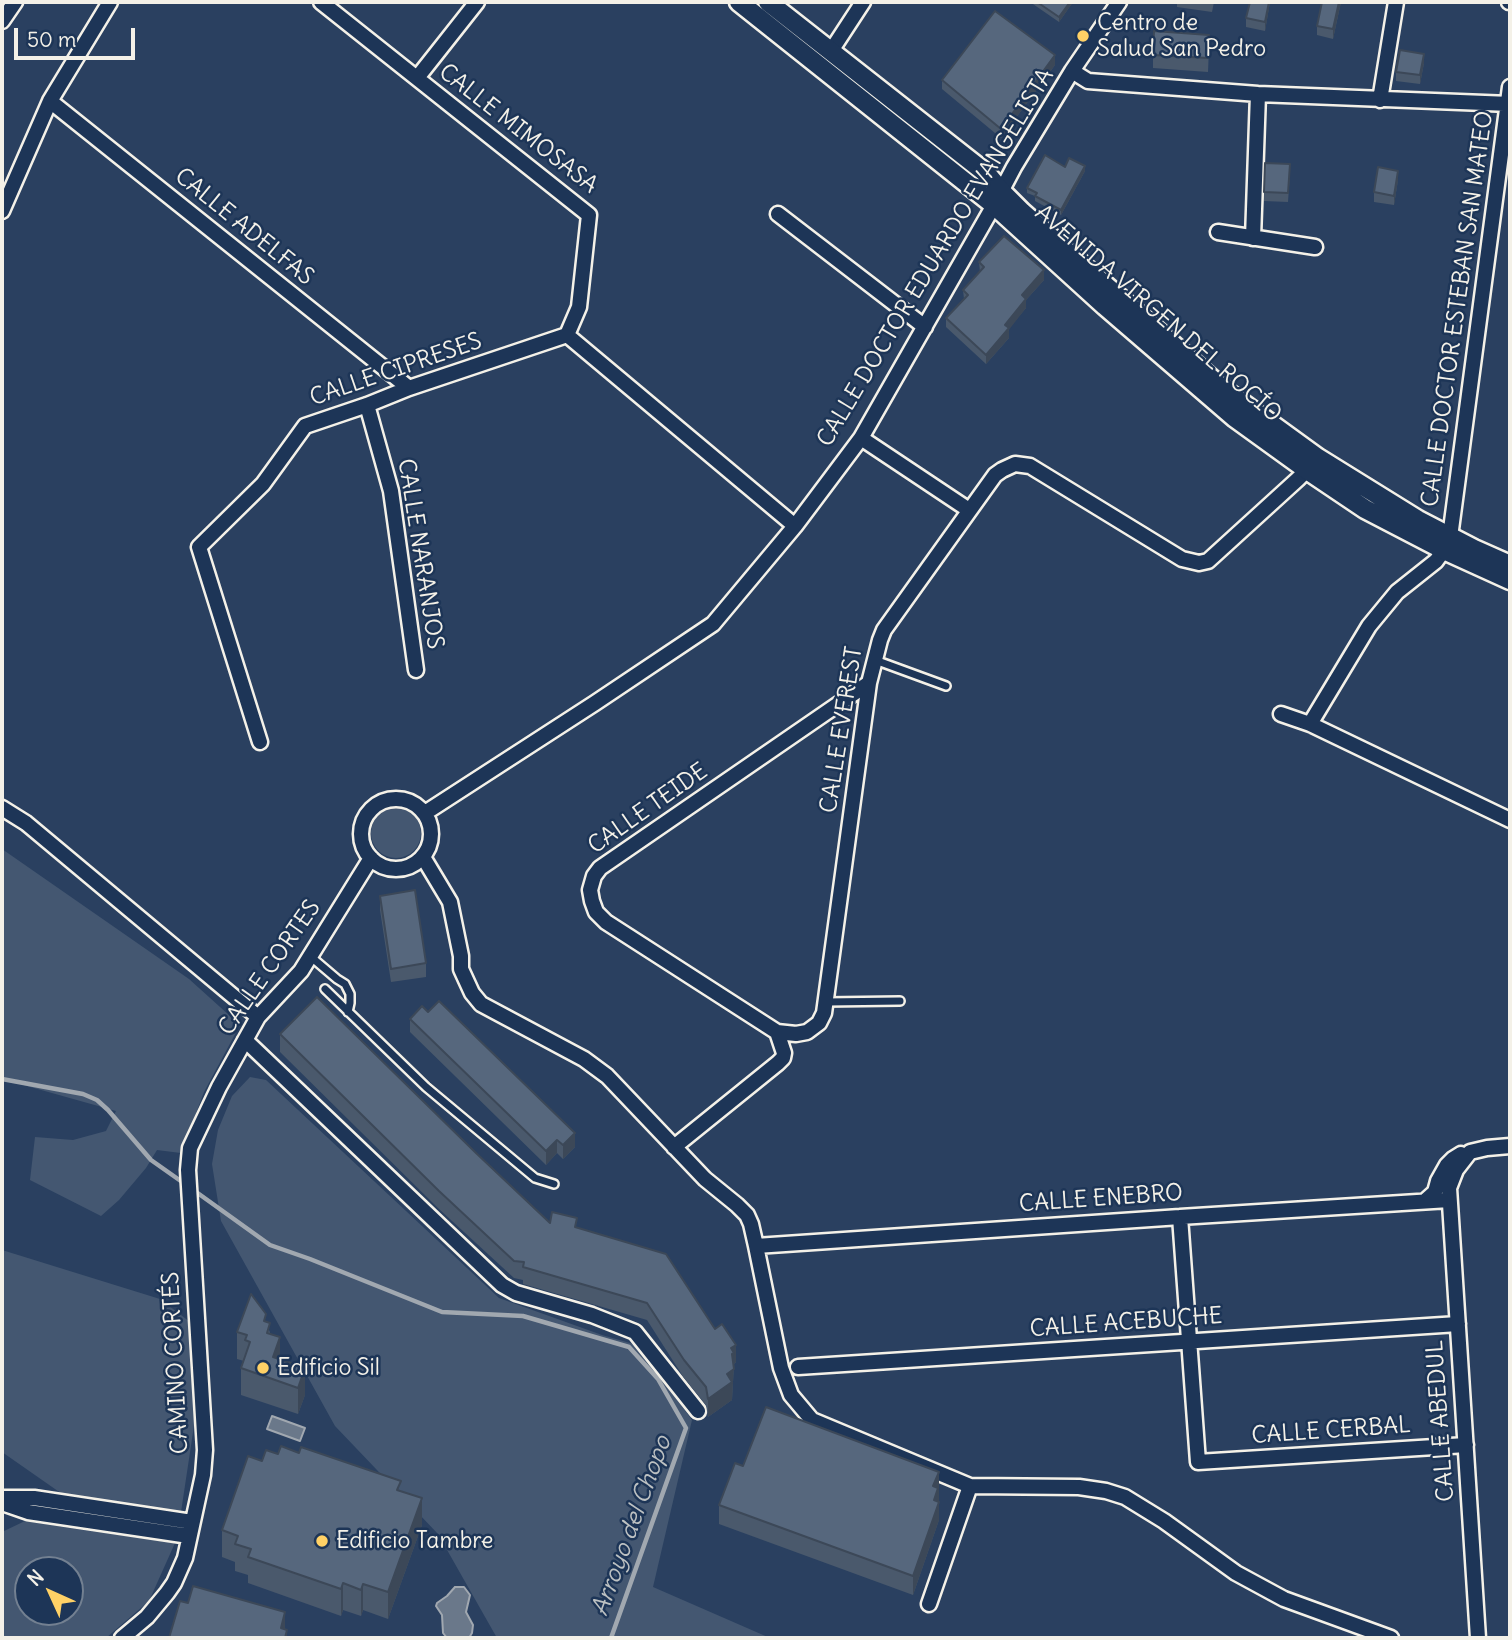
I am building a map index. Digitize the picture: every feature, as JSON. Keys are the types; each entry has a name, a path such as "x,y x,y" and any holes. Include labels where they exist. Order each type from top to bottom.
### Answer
{"street":[{"path":"2,21 15,2"},
{"path":"2,211 50,101 110,2"},
{"name":"CALLE MIMOSASA","path":"321,2 589,215 579,307 567,335"},
{"path":"417,78 478,2"},
{"path":"739,2 906,136 998,199"},
{"path":"768,2 987,174 998,199"},
{"path":"831,51 863,2"},
{"name":"CALLE DOCTOR EDUARDO EVANGELISTA","path":"425,813 713,624 795,526 861,438 1014,167 1119,2"},
{"path":"1380,100 1396,2"},
{"path":"1073,72 1088,81 1258,94 1509,104"},
{"name":"CALLE DOCTOR ESTEBAN SAN MATEO","path":"1447,544 1510,87"},
{"path":"1253,237 1258,94"},
{"name":"CALLE ADELFAS","path":"50,101 409,388"},
{"name":"AVENIDA VIRGEN DEL ROCÍO","path":"998,199 1183,374 1236,418 1307,470 1365,509 1447,544 1510,565"},
{"name":"AVENIDA VIRGEN DEL ROCÍO","path":"998,199 1022,212 1223,389 1318,458 1418,520 1447,544 1510,580"},
{"path":"778,214 925,327"},
{"path":"1218,232 1315,247"},
{"path":"567,335 795,526"},
{"name":"CALLE CIPRESES","path":"260,742 199,547 263,484 305,426 567,335"},
{"name":"CALLE NARANJOS","path":"367,405 391,491 416,670"},
{"path":"861,438 970,510"},
{"name":"CALLE EVEREST","path":"777,1032 807,1032 819,1023 826,1002 869,683 884,630 995,475 1009,466 1021,463 1030,466 1181,559 1199,563 1208,561 1307,470"},
{"path":"1310,724 1369,626 1397,592 1436,561 1447,544"},
{"name":"CALLE TEIDE","path":"777,1032 606,922 596,912 590,890 594,876 600,868 869,683"},
{"path":"1281,714 1310,724 1510,820"},
{"path":"388,800 408,801 417,806 425,813 431,830 431,840 423,857 403,869 391,869 370,858 362,839 362,829 370,811 388,800"},
{"path":"2,808 26,823 258,1017"},
{"path":"423,857 450,902 461,956 461,969 481,1004 584,1059 607,1076 705,1179 747,1215 781,1368 791,1395 811,1420 970,1486 1079,1487 1125,1497 1164,1521 1236,1573 1284,1599 1391,1638"},
{"name":"CALLE CORTES","path":"191,1228 188,1170 190,1148 219,1087 258,1017 301,971 370,858"},
{"path":"674,1147 783,1058 777,1032"},
{"path":"245,1040 502,1285 516,1293 592,1315 635,1332 698,1411"},
{"path":"1425,1201 1435,1192 1447,1165 1459,1155 1510,1146"},
{"name":"CALLE ABEDUL","path":"1470,1152 1452,1179 1449,1200 1478,1638"},
{"name":"CALLE ENEBRO","path":"756,1246 1449,1200"},
{"path":"1180,1217 1190,1342"},
{"name":"CAMINO CORTÉS","path":"122,1638 147,1617 174,1583 185,1558 203,1475 205,1450 191,1228"},
{"name":"CALLE ACEBUCHE","path":"798,1367 1458,1324"},
{"name":"CALLE CERBAL","path":"1190,1342 1198,1462 1466,1445"},
{"path":"929,1604 970,1486"},
{"path":"2,1500 34,1498 191,1529"}],"lane":[{"path":"875,660 946,686"},
{"path":"310,956 345,984 350,994 348,1012"},
{"path":"324,989 425,1087 535,1178 554,1184"},
{"path":"826,1002 900,1001"}],"shaded area":[{"path":"396,808 414,815 421,833 414,851 396,858 378,851 371,833 378,815"},
{"path":"2,849 189,979 240,1025 204,1092 181,1153 157,1150 146,1168 119,1200 101,1216 30,1180 35,1137 73,1140 106,1131 116,1111 2,1079"},
{"path":"250,1077 266,1080 499,1298 637,1345 692,1420 653,1587 770,1638 497,1638 438,1534 335,1426 221,1221 212,1164 218,1130 232,1096"},
{"path":"2,1250 160,1299 190,1322 195,1419 181,1512 124,1507 65,1496 2,1452"},
{"path":"272,1416 305,1428 300,1441 267,1429"},
{"path":"25,1521 175,1543 149,1601 106,1638 2,1638 2,1532"},
{"path":"455,1587 464,1587 470,1595 466,1612 473,1625 469,1638 447,1638 443,1633 442,1615 436,1606"}],"building":[{"path":"1037,2 1070,2 1059,17"},
{"path":"1250,2 1269,2 1265,22 1246,18"},
{"path":"1322,2 1339,2 1333,29 1317,26"},
{"path":"995,11 1055,55 1001,129 942,80"},
{"path":"1154,31 1209,35 1208,58 1153,55"},
{"path":"1400,50 1424,54 1420,75 1396,72"},
{"path":"1045,155 1065,167 1069,158 1085,166 1061,210 1035,196 1037,193 1027,188"},
{"path":"1265,163 1290,164 1288,193 1264,192"},
{"path":"1378,167 1398,171 1394,196 1374,192"},
{"path":"1004,236 1044,270 1022,295 1026,299 1005,325 1009,328 986,355 946,318 968,295 963,290 984,267 979,262"},
{"path":"415,890 426,963 391,969 380,896"},
{"path":"317,997 550,1223 552,1212 577,1218 575,1227 666,1254 715,1329 722,1324 736,1345 731,1348 734,1353 734,1369 727,1374 732,1382 708,1399 706,1387 684,1360 647,1303 523,1267 524,1262 514,1261 280,1034"},
{"path":"439,1001 575,1133 563,1145 557,1140 546,1151 410,1019 422,1006 428,1012"},
{"path":"251,1294 266,1314 264,1321 270,1323 267,1333 280,1337 273,1357 305,1368 298,1388 241,1368 250,1342 245,1340 247,1335 237,1332"},
{"path":"766,1407 939,1472 933,1486 938,1488 934,1500 939,1502 913,1576 719,1505 735,1463 743,1466"},
{"name":"Edificio Tambre","path":"281,1446 299,1453 301,1447 401,1481 397,1490 422,1498 388,1592 363,1584 361,1590 343,1583 341,1589 248,1557 251,1549 235,1544 238,1536 222,1530 248,1456 262,1461 266,1450 278,1454"},
{"path":"193,1586 285,1612 281,1628 287,1630 285,1638 169,1638 180,1601 188,1603"}],"waterway":[{"name":"Arroyo del Chopo","path":"2,1079 83,1094 97,1100 151,1160 185,1184"},
{"name":"Arroyo del Chopo","path":"192,1189 270,1245 442,1312 523,1316 629,1347 658,1379 686,1428 611,1638"}],"place":[{"name":"Centro de Salud San Pedro","path":"1083,36"},
{"name":"Edificio Sil","path":"263,1368"},
{"name":"Edificio Tambre","path":"322,1541"}]}
